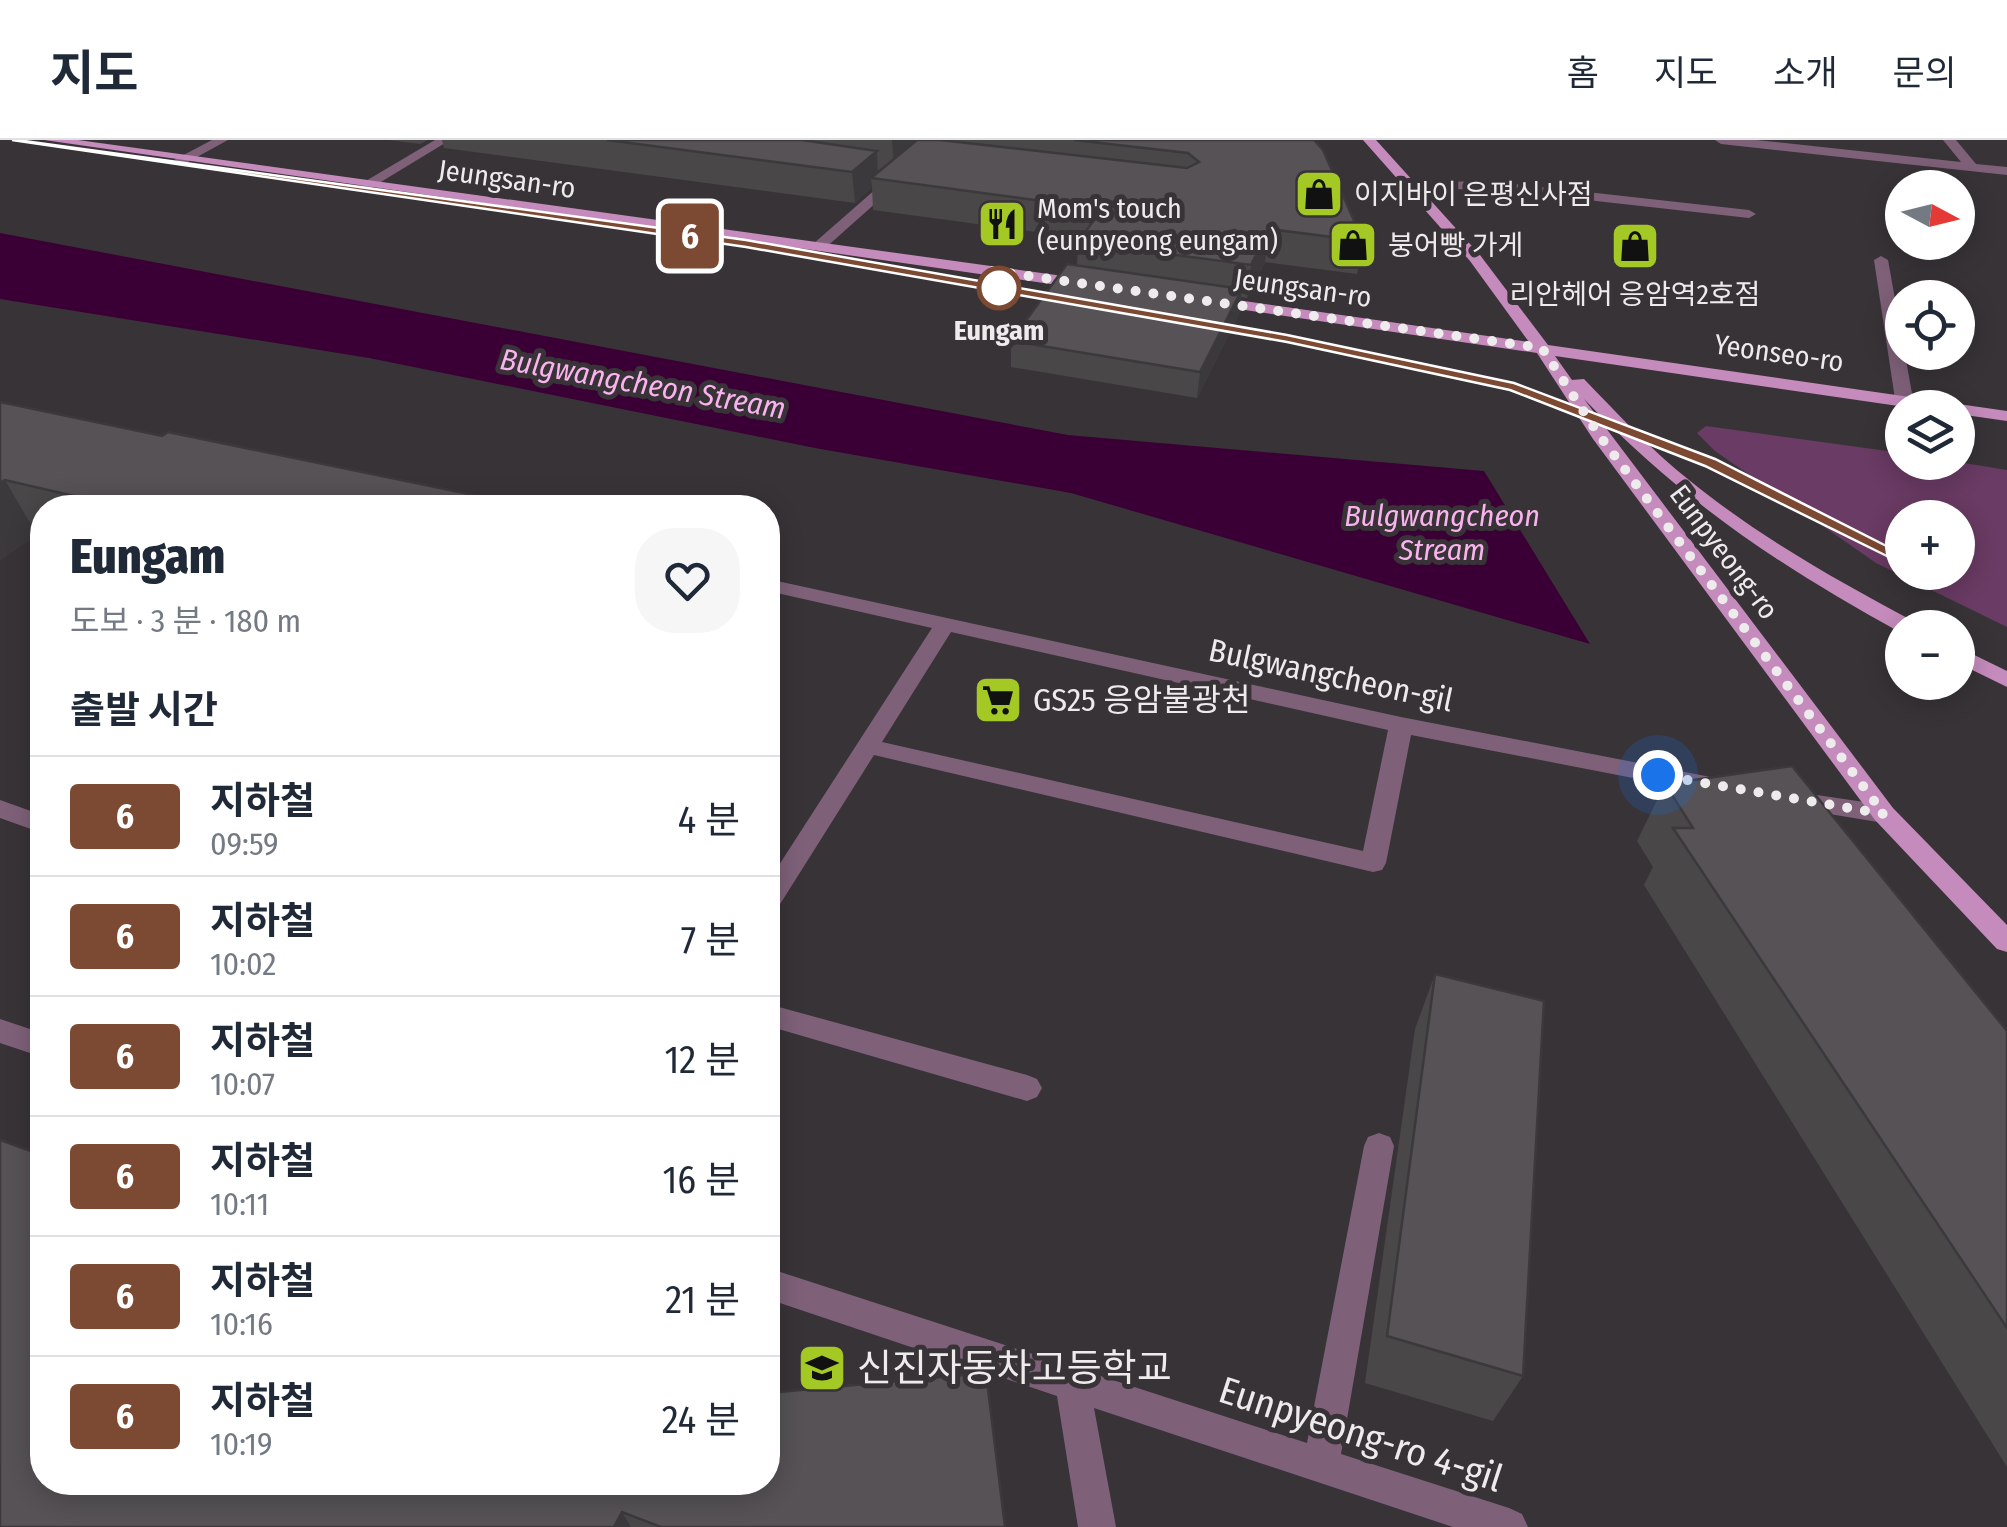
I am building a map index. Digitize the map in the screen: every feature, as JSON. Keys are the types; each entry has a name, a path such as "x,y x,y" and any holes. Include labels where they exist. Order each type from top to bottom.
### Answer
{"main road":[{"name":"Jeungsan-ro","path":"50,140 1101,286"},
{"name":"Eunpyeong-ro","path":"1369,140 1474,258 1542,348 1599,435 1884,814 2007,942"},
{"name":"Jeungsan-ro","path":"1196,299 1542,348"},
{"name":"Yeonseo-ro","path":"1542,348 1885,395"},
{"path":"1542,348 1658,462 1712,508 1820,580 1885,615"},
{"name":"Yeonseo-ro","path":"1975,410 2007,416"},
{"path":"1975,663 2007,680"}],"street":[{"path":"181,160 222,140"},
{"name":"Jeungsan-ro","path":"366,185 444,140"},
{"path":"1721,140 1794,144 2007,171"},
{"path":"1949,140 1972,168"},
{"path":"818,247 903,173 880,174"},
{"path":"1410,185 1496,186 1750,214"},
{"path":"1882,260 1903,390"},
{"name":"Bulgwangcheon-gil","path":"780,588 1401,726 1884,814"},
{"path":"780,883 946,623"},
{"path":"867,746 1373,863 1401,726"},
{"path":"0,809 30,820"},
{"path":"780,1018 1026,1088"},
{"path":"0,1031 30,1041"},
{"path":"1321,1465 1379,1146"},
{"name":"Eunpyeong-ro 4-gil","path":"780,1288 1509,1527"},
{"path":"1073,1384 1097,1527"}],"shaded area":[{"path":"1706,426 1885,451 1885,480 1975,480 1975,465 2007,470 2007,627 1931,590 1975,590 1975,500 1885,500 1885,567 1715,451 1697,433"}],"water":[{"name":"Bulgwangcheon Stream","path":"0,233 1068,435 1484,471 1590,644 1071,493 815,448 369,358 0,299"}],"building":[{"path":"607,140 802,140 877,151 852,172"},
{"path":"917,140 1187,168 1199,162 1188,153 1074,140 1314,140 1323,150 1363,241 1269,229 1251,265 1078,242 1102,209 871,178"},
{"path":"1067,264 1242,289 1200,372 1011,341"},
{"path":"0,402 474,495 70,495 5,480 0,483"},
{"path":"1792,766 2007,1031 2007,1328 1673,828 1693,828 1665,784"},
{"path":"1435,974 1544,1001 1523,1376 1387,1336"},
{"name":"신진자동차고등학교","path":"0,1140 30,1151 30,1495 780,1495 780,1392 986,1373 1005,1527 661,1527 622,1512 614,1527 0,1527"}],"metro line":[{"name":"6","path":"17,140 746,244 1287,338 1514,386 1710,462 1885,550"}],"place":[{"name":"이지바이 은평신사점","path":"1319,194"},
{"name":"Mom's touch (eunpyeong eungam)","path":"1002,224"},
{"name":"붕어빵 가게","path":"1353,245"},
{"name":"리안헤어 응암역2호점","path":"1635,246"},
{"name":"Eungam","path":"999,288"},
{"name":"GS25 응암불광천","path":"998,700"},
{"name":"신진자동차고등학교","path":"822,1368"}],"route":[{"path":"999,288 993,271 1542,348 1599,435 1884,814 1658,775"}]}
